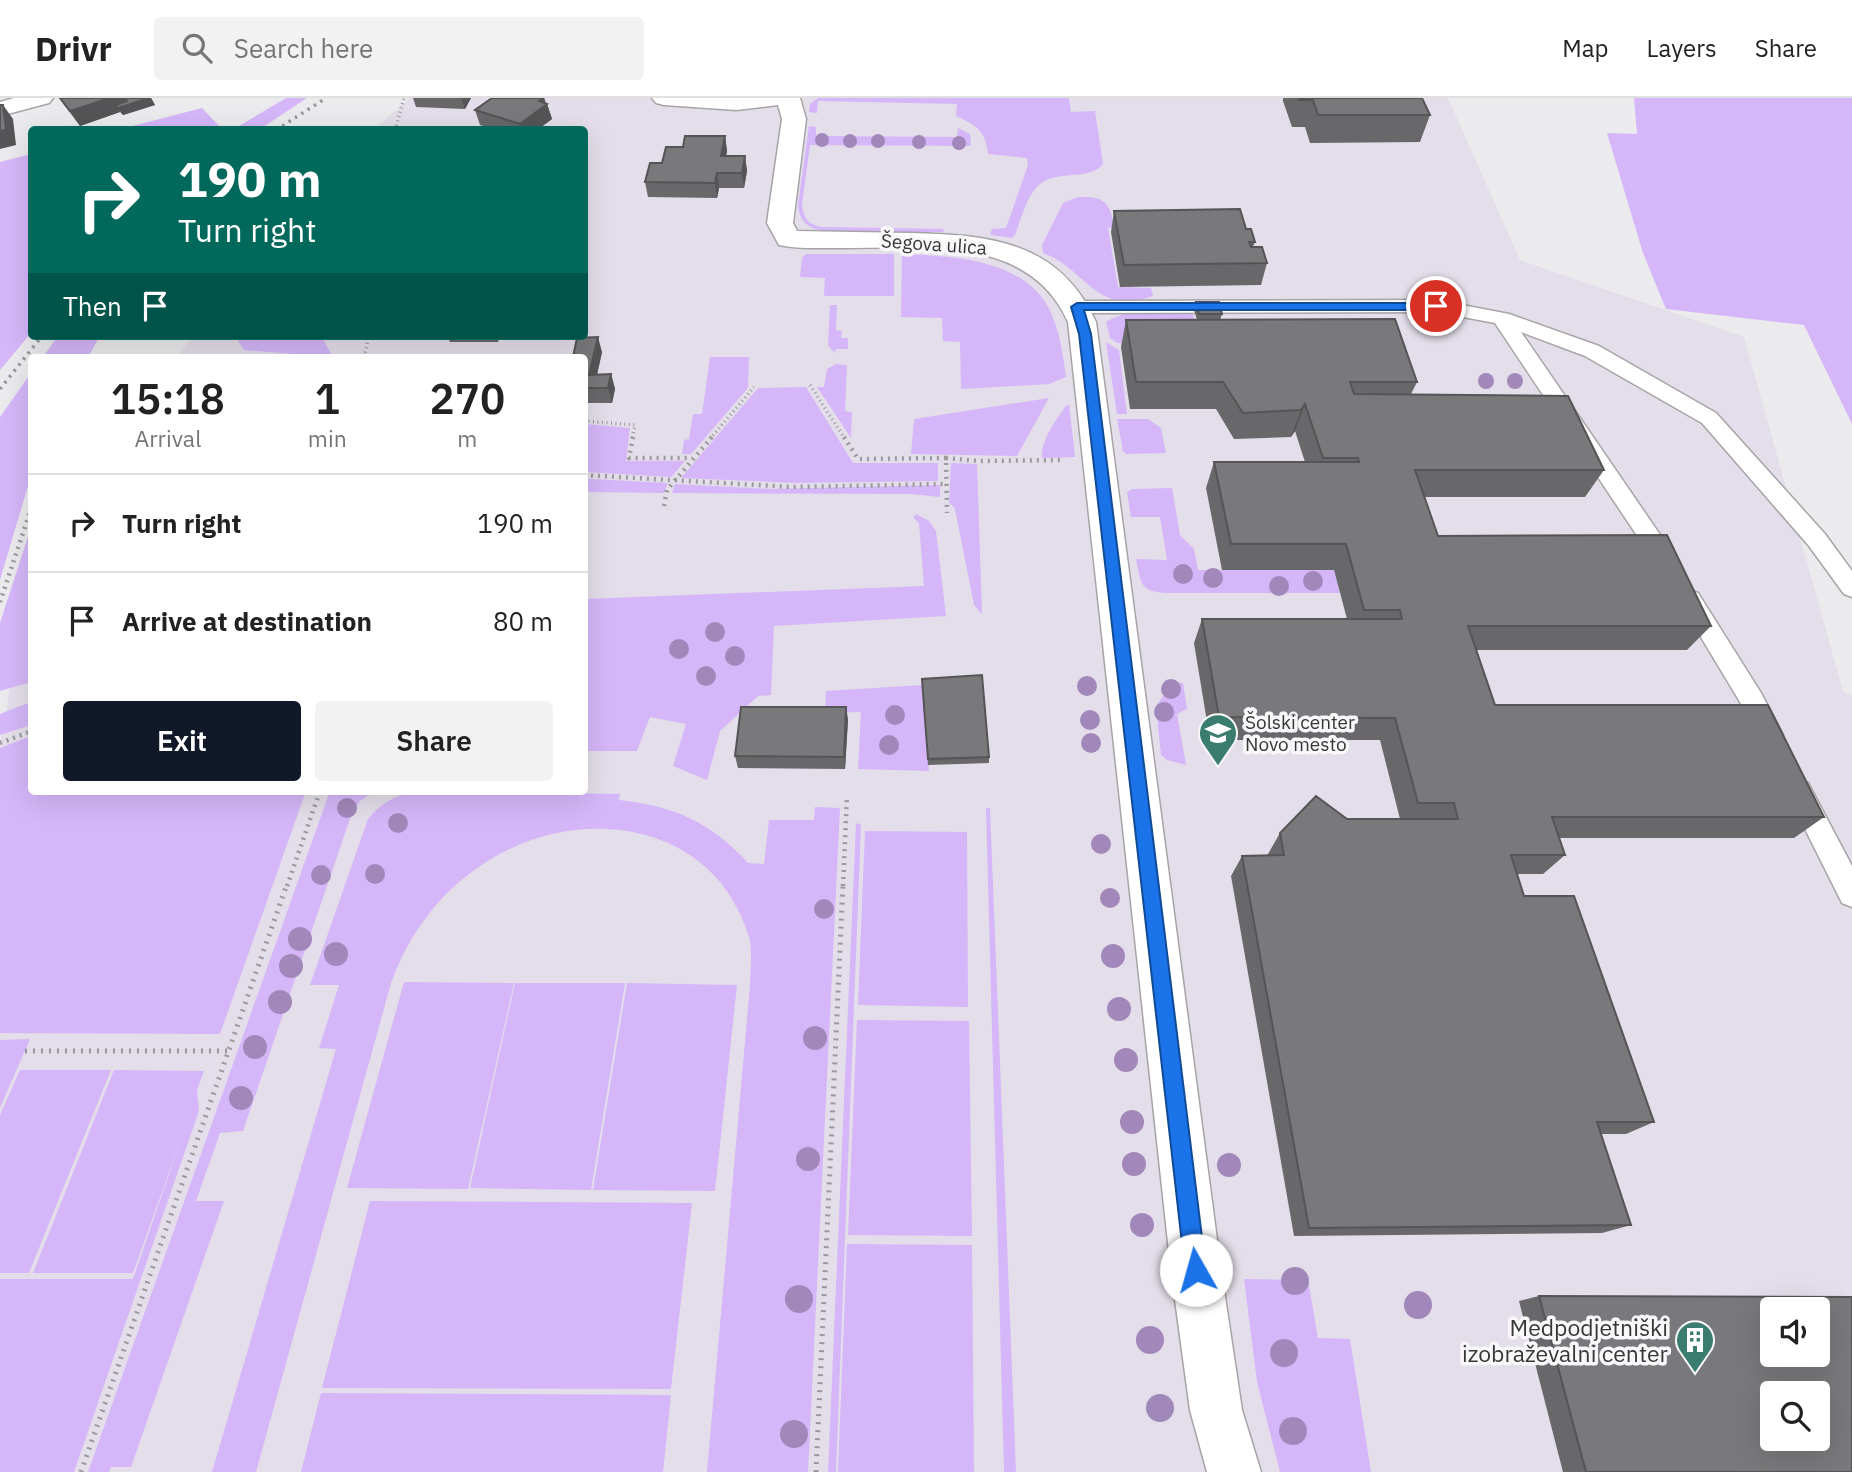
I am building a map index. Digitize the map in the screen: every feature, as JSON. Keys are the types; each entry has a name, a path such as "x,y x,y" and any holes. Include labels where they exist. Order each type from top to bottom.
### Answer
{"street":[{"path":"0,109 41,98"},
{"path":"664,98 736,103 782,98"},
{"name":"Šegova ulica","path":"789,98 794,119 780,223 788,239 946,242 998,248 1045,272 1077,307 1085,334 1196,1270 1216,1410 1234,1472"}],"lane":[{"path":"1077,307 1436,306 1503,318 1592,351 1709,418 1817,540 1852,589"},
{"path":"1503,318 1546,387 1661,552 1752,700 1778,749"},
{"path":"1790,774 1852,894"}],"path":[{"path":"396,126 404,98"},
{"path":"810,385 858,459 1067,460"},
{"path":"664,506 667,490 692,457 754,387"},
{"path":"588,421 635,425 629,457 692,457"},
{"path":"946,458 947,513"},
{"path":"588,475 792,487 946,484"},
{"path":"0,602 28,518"},
{"path":"0,743 28,732"},
{"path":"81,1472 319,795"},
{"path":"816,1472 847,796"},
{"path":"25,1051 229,1051"}],"shaded area":[{"path":"286,98 307,98 265,126 239,126"},
{"name":"Šolski center Novo mesto","path":"410,98 1448,98 1520,260 1744,337 1843,691 1852,696 1852,1472 0,1472 0,744 28,586 28,795 588,795 588,354 179,354 190,340 588,340 588,126 377,126"},
{"path":"818,98 1069,98 1071,112 1095,111 1103,164 1088,173 1061,176 1043,182 1029,199 1015,235 1012,238 992,235 992,229 1006,228 1028,165 1027,158 988,154 985,140 979,130 956,116 957,104 818,101 817,113 809,112 810,104"},
{"path":"1634,98 1852,98 1852,424 1804,325 1666,309 1643,253 1607,133 1637,134"},
{"path":"202,108 219,126 133,126"},
{"path":"809,126 816,127 816,136 957,137 958,128 970,134 971,146 810,145 802,205 805,217 813,224 821,227 943,229 944,232 833,232 805,223 798,205"},
{"path":"28,155 28,337 0,370 0,162"},
{"path":"1078,197 1100,199 1108,206 1115,227 1108,228 1118,287 1151,288 1153,296 1133,301 1104,296 1071,269 1043,253 1042,245 1063,203"},
{"path":"806,254 894,254 894,296 824,296 825,278 800,277 802,258"},
{"path":"902,254 978,262 997,267 1030,285 1043,299 1056,326 1066,377 1049,384 961,389 960,342 943,341 942,318 901,317"},
{"path":"830,305 837,305 836,330 842,331 841,338 848,338 848,349 836,349 835,353 828,345"},
{"path":"1192,309 1198,342 1117,343 1110,338 1106,322 1137,312"},
{"path":"55,340 98,340 90,354 45,354"},
{"path":"238,340 323,340 331,354 295,354 244,350"},
{"path":"1106,342 1119,350 1127,414 1117,414"},
{"path":"710,357 749,357 748,388 691,454 682,454 684,440 689,439 693,414 702,414"},
{"path":"836,364 847,365 845,411 852,412 851,438 817,387 824,387 827,369"},
{"path":"28,377 28,486 0,580 0,417"},
{"path":"806,387 853,463 938,463 938,481 796,483 681,478 758,388"},
{"path":"1049,398 1017,456 911,454 914,419"},
{"path":"1069,404 1075,457 1042,458 1043,445 1049,431"},
{"path":"1117,419 1148,419 1161,428 1166,453 1126,454 1123,451"},
{"path":"588,424 630,428 626,461 685,461 671,477 588,472"},
{"path":"951,463 977,464 982,614 974,605 956,514 949,503"},
{"path":"588,479 668,483 664,493 588,492"},
{"path":"675,484 771,489 940,485 940,497 910,494 672,493"},
{"path":"1172,488 1180,535 1194,549 1198,570 1334,570 1340,593 1168,593 1147,588 1141,580 1136,559 1167,560 1160,517 1131,517 1127,492 1132,489"},
{"path":"916,514 929,521 936,531 946,616 774,626 771,695 758,696 720,731 707,780 673,766 686,724 650,717 637,751 588,751 588,599 924,586 919,523 913,517"},
{"path":"28,536 28,683 0,691 0,623"},
{"path":"1165,680 1183,683 1187,709 1177,714 1186,765 1167,760 1161,755 1156,706 1164,695"},
{"path":"922,685 929,771 858,769 861,712 825,713 826,691"},
{"path":"28,703 28,726 0,735 0,714"},
{"path":"28,737 28,795 305,795 220,1034 0,1033 0,748"},
{"path":"620,794 619,800 657,807 690,818 720,837 748,863 764,864 769,820 814,820 815,807 840,808 808,1472 707,1472 750,985 749,937 731,897 705,866 672,845 636,832 596,829 556,833 516,846 480,866 438,903 406,949 391,983 256,1472 212,1472 336,1049 319,1048 339,985 310,985 368,819 389,800 402,795"},
{"path":"329,795 369,795 360,801 352,813 243,1131 220,1133 196,1201 224,1201 131,1467 111,1467 109,1472 88,1472"},
{"path":"986,808 990,808 1016,1472 1004,1472"},
{"path":"856,823 861,825 836,1472 828,1472"},
{"path":"865,831 967,832 968,1007 858,1005"},
{"path":"404,982 514,983 468,1189 347,1188"},
{"path":"515,983 625,983 591,1190 470,1188"},
{"path":"627,983 737,985 715,1191 593,1190"},
{"path":"857,1020 969,1021 972,1236 848,1235"},
{"path":"30,1039 0,1108 0,1040"},
{"path":"20,1070 111,1070 29,1273 0,1273 0,1115"},
{"path":"114,1070 204,1071 197,1090 199,1111 74,1472 0,1472 0,1279 133,1279 182,1136 133,1273 33,1273"},
{"path":"370,1201 692,1203 671,1389 322,1388"},
{"path":"847,1244 972,1245 974,1472 838,1472"},
{"path":"1244,1279 1308,1280 1318,1338 1350,1339 1371,1472 1280,1472 1257,1382"},
{"path":"321,1393 671,1395 663,1472 301,1472"}],"building":[{"path":"60,98 110,98 70,111"},
{"path":"125,98 149,98 118,108 116,105 127,101"},
{"path":"492,98 543,98 539,101 547,104 520,124 475,110"},
{"path":"1299,98 1422,98 1430,115 1318,115 1313,100"},
{"path":"0,105 3,105 6,130 0,131"},
{"path":"685,136 725,136 721,156 745,156 742,173 717,173 715,183 645,182 650,163 662,163 666,147 683,147"},
{"path":"1240,209 1246,229 1251,229 1255,242 1249,242 1251,247 1262,247 1267,263 1124,265 1114,211"},
{"path":"1196,302 1219,302 1222,314 1199,314"},
{"path":"1395,319 1417,382 1350,382 1354,394 1568,396 1604,470 1415,470 1438,536 1667,535 1711,626 1468,626 1495,705 1768,705 1824,817 1552,817 1565,855 1511,855 1524,896 1574,896 1654,1122 1597,1122 1631,1225 1309,1228 1242,856 1284,855 1280,833 1316,796 1347,819 1458,819 1454,803 1418,803 1395,718 1219,717 1202,619 1402,619 1400,610 1364,610 1346,544 1231,544 1214,462 1359,462 1358,458 1323,458 1305,404 1301,410 1243,413 1223,382 1136,382 1126,320"},
{"path":"588,337 598,337 589,375 611,374 608,388 588,388 588,354 574,354 577,340 588,340"},
{"path":"982,675 989,757 928,759 922,679"},
{"path":"741,707 846,707 844,757 735,756"},
{"name":"Medpodjetniški izobraževalni center","path":"1539,1296 1852,1297 1852,1472 1586,1472"}],"railway":[{"path":"282,126 326,98"},
{"path":"0,389 39,340"}],"place":[{"name":"Šolski center Novo mesto","path":"1218,767"},
{"name":"Medpodjetniški izobraževalni center","path":"1695,1374"}],"route":[{"path":"1196,1270 1085,334 1077,307 1436,306"}]}
